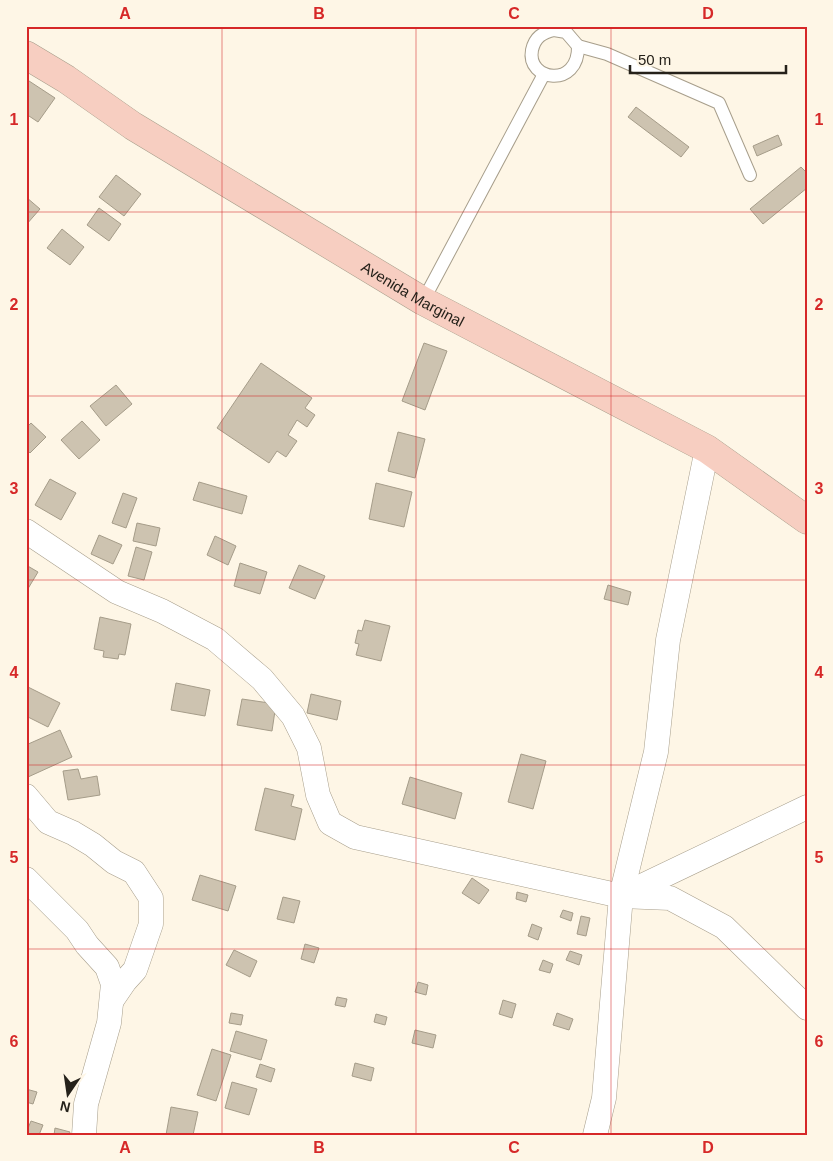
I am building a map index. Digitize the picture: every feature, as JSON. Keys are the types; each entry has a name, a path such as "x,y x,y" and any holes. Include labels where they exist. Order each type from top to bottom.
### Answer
{"street":[{"name":"Avenida Marginal","path":"26,55 66,79 133,126 423,301 707,449 807,520"},
{"path":"595,1135 604,1098 621,896 656,752 668,640 707,449"},
{"path":"26,532 118,592 162,611 215,639 262,679 293,716 309,748 318,795 330,823 356,836 621,896 670,898 724,926 807,1008"},
{"path":"26,796 48,822 73,833 114,862 134,872 151,898 151,924 135,970 112,1000"},
{"path":"621,896 807,808"},
{"path":"26,879 77,930 87,945 107,967 113,984 109,1023 86,1104 84,1135"}],"lane":[{"path":"578,46 576,64 568,73 556,77 544,74 535,66 531,54 534,42 542,33 554,30 566,32 578,46 607,54 719,103 750,175"},
{"path":"423,301 544,74"}],"building":[{"path":"26,79 55,98 38,122 26,114"},
{"path":"636,107 689,147 681,157 628,117"},
{"path":"778,135 782,145 757,156 753,146"},
{"path":"801,167 807,173 807,188 763,224 750,209"},
{"path":"116,175 141,194 124,216 99,197"},
{"path":"26,197 40,209 26,225"},
{"path":"99,208 121,224 109,241 87,225"},
{"path":"62,229 84,247 70,265 47,248"},
{"path":"424,343 447,351 425,410 402,401"},
{"path":"261,363 312,398 305,408 315,415 307,427 297,420 288,435 297,441 286,457 277,451 269,463 217,428"},
{"path":"116,385 132,404 106,426 90,406"},
{"path":"82,421 100,440 79,459 61,440"},
{"path":"31,423 46,437 30,453 26,449 26,428"},
{"path":"398,432 425,439 415,478 388,471"},
{"path":"50,479 76,493 61,520 35,505"},
{"path":"199,482 247,496 242,514 193,500"},
{"path":"376,483 412,492 404,527 369,519"},
{"path":"123,493 137,498 126,528 112,523"},
{"path":"137,523 160,528 156,546 133,541"},
{"path":"99,535 122,545 113,564 91,554"},
{"path":"215,536 236,546 228,565 207,555"},
{"path":"136,547 152,552 144,580 128,576"},
{"path":"240,563 267,572 260,594 234,586"},
{"path":"26,565 38,572 26,592"},
{"path":"299,565 325,576 315,599 289,588"},
{"path":"608,585 631,592 628,605 604,599"},
{"path":"100,617 131,624 125,655 119,654 118,659 103,657 104,651 94,649"},
{"path":"365,620 390,626 381,661 356,655 359,644 355,643 358,630 362,631"},
{"path":"176,683 210,690 205,716 171,710"},
{"path":"26,686 60,703 48,727 26,716"},
{"path":"311,694 341,701 337,720 307,713"},
{"path":"242,699 276,704 272,731 237,725"},
{"path":"60,730 72,757 28,777 26,773 26,745"},
{"path":"521,754 546,761 533,809 508,802"},
{"path":"78,769 81,779 97,776 100,795 68,800 63,771"},
{"path":"410,777 462,793 455,819 402,804"},
{"path":"265,788 294,795 291,806 302,809 295,840 255,830"},
{"path":"200,875 236,886 228,911 192,900"},
{"path":"472,878 489,890 479,904 462,893"},
{"path":"517,892 528,895 526,902 516,899"},
{"path":"283,897 300,901 294,923 277,919"},
{"path":"563,910 573,913 571,921 560,917"},
{"path":"581,916 590,918 586,936 577,934"},
{"path":"532,924 542,928 538,940 528,936"},
{"path":"305,944 319,948 314,963 301,959"},
{"path":"234,950 257,961 250,977 226,965"},
{"path":"570,951 582,955 579,965 566,960"},
{"path":"543,960 553,964 550,973 539,970"},
{"path":"418,982 428,985 426,995 415,992"},
{"path":"337,997 347,999 345,1007 335,1005"},
{"path":"503,1000 516,1004 512,1018 499,1014"},
{"path":"231,1013 243,1015 241,1025 229,1023"},
{"path":"557,1013 573,1019 569,1030 553,1025"},
{"path":"376,1014 387,1017 385,1025 374,1022"},
{"path":"415,1030 436,1035 433,1048 412,1043"},
{"path":"236,1031 267,1040 261,1060 230,1051"},
{"path":"212,1049 231,1055 216,1101 197,1095"},
{"path":"355,1063 374,1068 371,1081 352,1076"},
{"path":"260,1064 275,1069 271,1082 256,1077"},
{"path":"232,1082 257,1089 249,1115 225,1108"},
{"path":"26,1089 37,1092 33,1104 26,1102"},
{"path":"171,1107 198,1112 193,1135 166,1135"},
{"path":"31,1121 43,1125 39,1135 26,1133"},
{"path":"55,1128 70,1132 69,1135 54,1135"}]}
